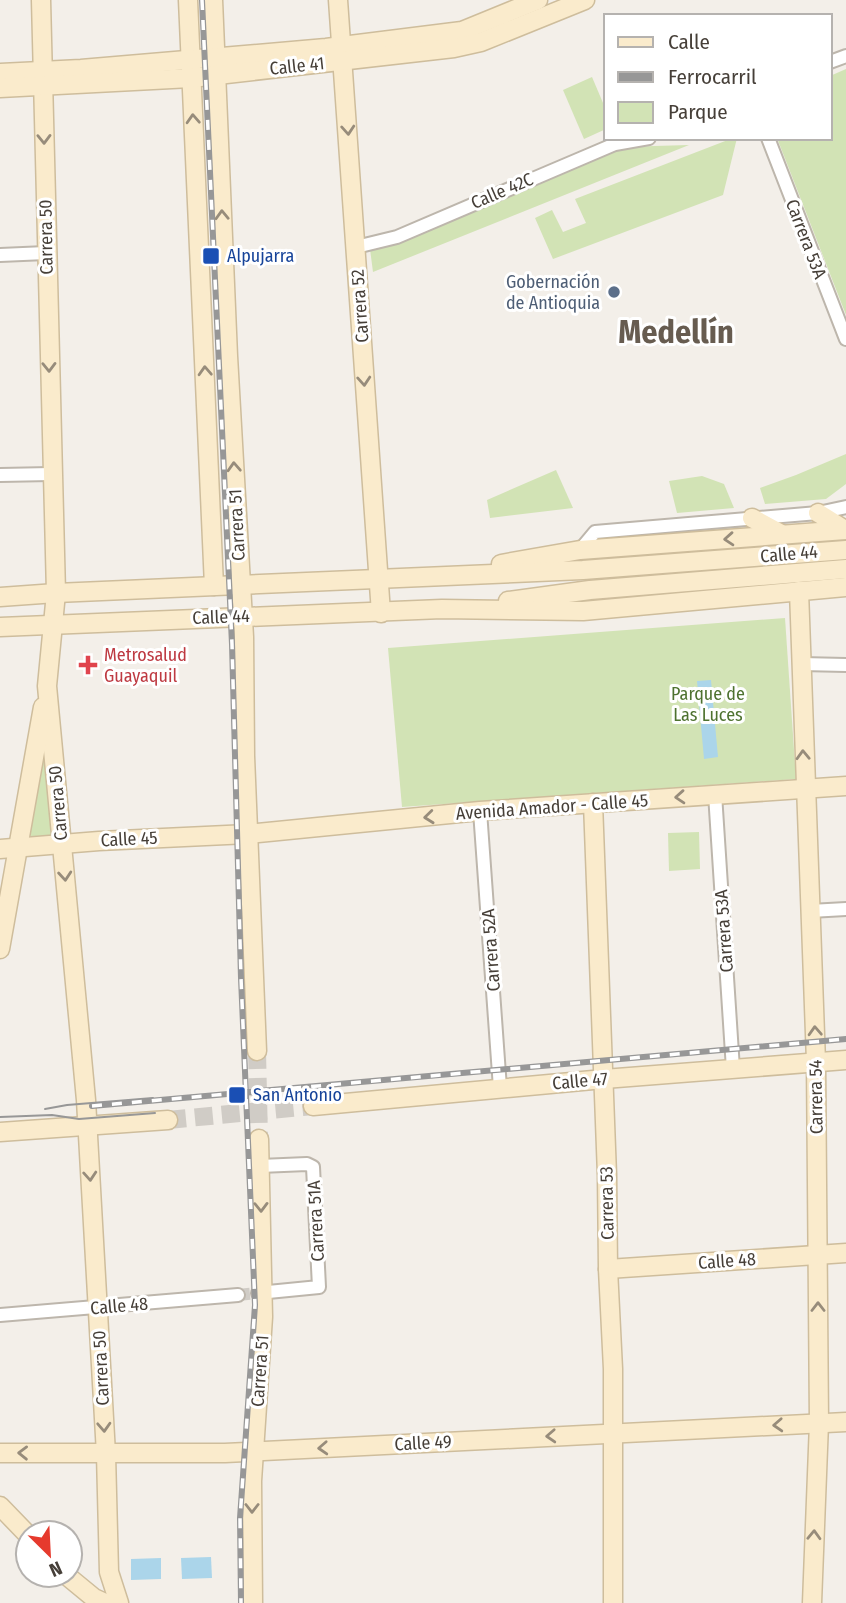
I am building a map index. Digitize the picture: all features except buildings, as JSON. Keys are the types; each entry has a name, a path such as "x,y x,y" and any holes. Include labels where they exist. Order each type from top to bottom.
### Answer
{"street":[{"name":"Carrera 50","path":"41,0 56,593 47,686 87,1127 106,1454 109,1572 118,1603"},
{"name":"Carrera 51","path":"188,0 214,586"},
{"name":"Carrera 51","path":"213,0 253,833 257,1051"},
{"name":"Carrera 52","path":"338,0 381,613"},
{"name":"Calle 41","path":"342,54 462,31 539,0"},
{"path":"532,21 531,10 539,0"},
{"name":"Calle 41","path":"0,88 43,78 191,69 342,54 454,48 481,42 585,0"},
{"name":"Calle 41","path":"0,72 43,78"},
{"name":"Calle 42C","path":"356,247 397,237 615,144 638,140"},
{"name":"Carrera 53A","path":"769,140 846,339"},
{"path":"0,255 46,253"},
{"path":"0,475 51,474"},
{"name":"Calle 44","path":"580,550 595,532 818,513 846,507"},
{"path":"818,513 845,530"},
{"path":"752,518 783,535"},
{"name":"Calle 44","path":"438,576 580,550 845,530"},
{"name":"Calle 44","path":"0,595 583,570 846,550"},
{"name":"Calle 44","path":"0,627 442,609 590,590 846,569"},
{"name":"Calle 44","path":"442,609 583,611 846,587"},
{"name":"Carrera 54","path":"799,591 804,788 816,1062 819,1423 811,1603"},
{"path":"801,664 846,664"},
{"path":"0,949 9,848 47,686"},
{"name":"Avenida Amador - Calle 45","path":"253,833 480,811 846,786"},
{"name":"Carrera 53A","path":"715,794 733,1069"},
{"name":"Carrera 53","path":"593,803 613,1368 613,1603"},
{"name":"Carrera 52A","path":"480,811 500,1088"},
{"name":"Calle 45","path":"9,848 253,833"},
{"path":"810,911 846,909"},
{"name":"Calle 47","path":"313,1106 846,1060"},
{"path":"0,1132 168,1120"},
{"name":"Carrera 51","path":"253,1603 252,1501 261,1293 259,1139"},
{"name":"Carrera 51A","path":"260,1166 307,1164 313,1167 319,1287 261,1293"},
{"name":"Calle 48","path":"608,1269 846,1253"},
{"name":"Calle 48","path":"0,1315 238,1295"},
{"name":"Calle 49","path":"0,1452 255,1452 846,1422"},
{"path":"0,1506 14,1520"},
{"path":"83,1589 105,1603"}],"green space":[{"path":"846,69 846,315 778,140 832,140 832,75"},
{"path":"592,77 604,105 604,130 584,139 563,90"},
{"path":"728,140 737,140 723,195 553,259 535,218 552,210 563,232 586,223 575,199"},
{"path":"689,145 373,272 370,249 406,239 620,147"},
{"path":"846,454 846,484 826,499 765,504 760,488"},
{"path":"556,470 573,508 490,518 487,500"},
{"path":"702,476 724,484 734,508 677,513 669,481"},
{"name":"Parque de Las Luces","path":"785,618 796,779 402,807 388,648"},
{"path":"44,738 54,835 30,838"},
{"path":"699,832 700,869 669,871 668,833"}],"water":[{"path":"711,680 718,757 704,759 697,681"},
{"path":"211,1557 212,1578 182,1579 181,1558"},
{"path":"161,1558 161,1579 131,1580 131,1559"}],"tunnel":[{"path":"257,1051 259,1139"},
{"path":"168,1120 313,1106"},
{"path":"238,1295 258,1293"}],"tram line":[{"path":"45,1109 153,1098"},
{"path":"0,1117 52,1115 79,1119 155,1113"}],"railway":[{"path":"202,0 232,644 241,978 255,1305 240,1518 241,1603"},
{"path":"92,1106 846,1039"}],"place":[{"name":"Alpujarra","path":"211,256"},
{"name":"Gobernación de Antioquia","path":"614,292"},
{"name":"Metrosalud Guayaquil","path":"88,665"},
{"name":"San Antonio","path":"237,1095"}],"district":[{"name":"Medellín","path":"676,332"}]}
